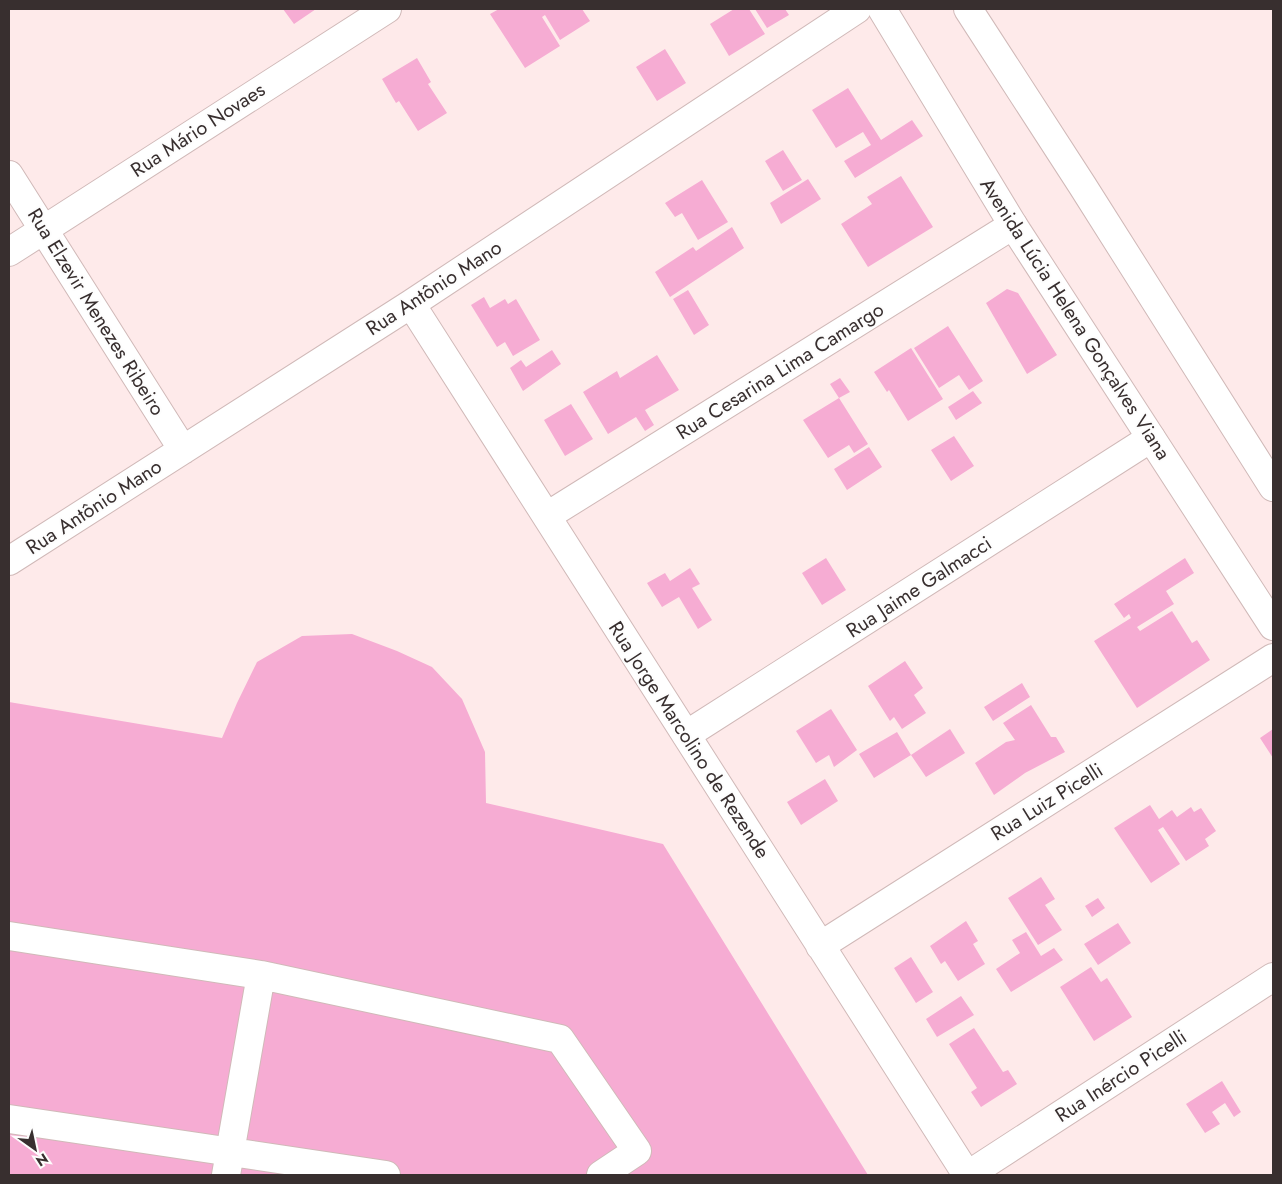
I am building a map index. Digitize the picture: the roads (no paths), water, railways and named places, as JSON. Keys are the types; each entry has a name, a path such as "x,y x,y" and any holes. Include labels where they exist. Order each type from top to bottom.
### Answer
{"street":[{"name":"Rua Mário Novaes","path":"9,252 387,9"},
{"name":"Rua Antônio Mano","path":"9,561 411,304 857,9"},
{"name":"Avenida Lúcia Helena Gonçalves Viana","path":"882,9 1013,225 1273,626"},
{"path":"968,9 1272,484"},
{"name":"Rua Elzevir Menezes Ribeiro","path":"9,174 183,450"},
{"name":"Rua Cesarina Lima Camargo","path":"547,516 1013,225"},
{"name":"Rua Jorge Marcolino de Rezende","path":"411,304 968,1175"},
{"name":"Rua Jaime Galmacci","path":"686,736 1151,438"},
{"name":"Rua Luiz Picelli","path":"820,946 1273,658"},
{"path":"9,936 261,975 560,1040 637,1151 601,1175"},
{"path":"228,1164 261,975"},
{"name":"Rua Inércio Picelli","path":"968,1175 1273,977"},
{"path":"9,1120 228,1164 386,1175"}]}
